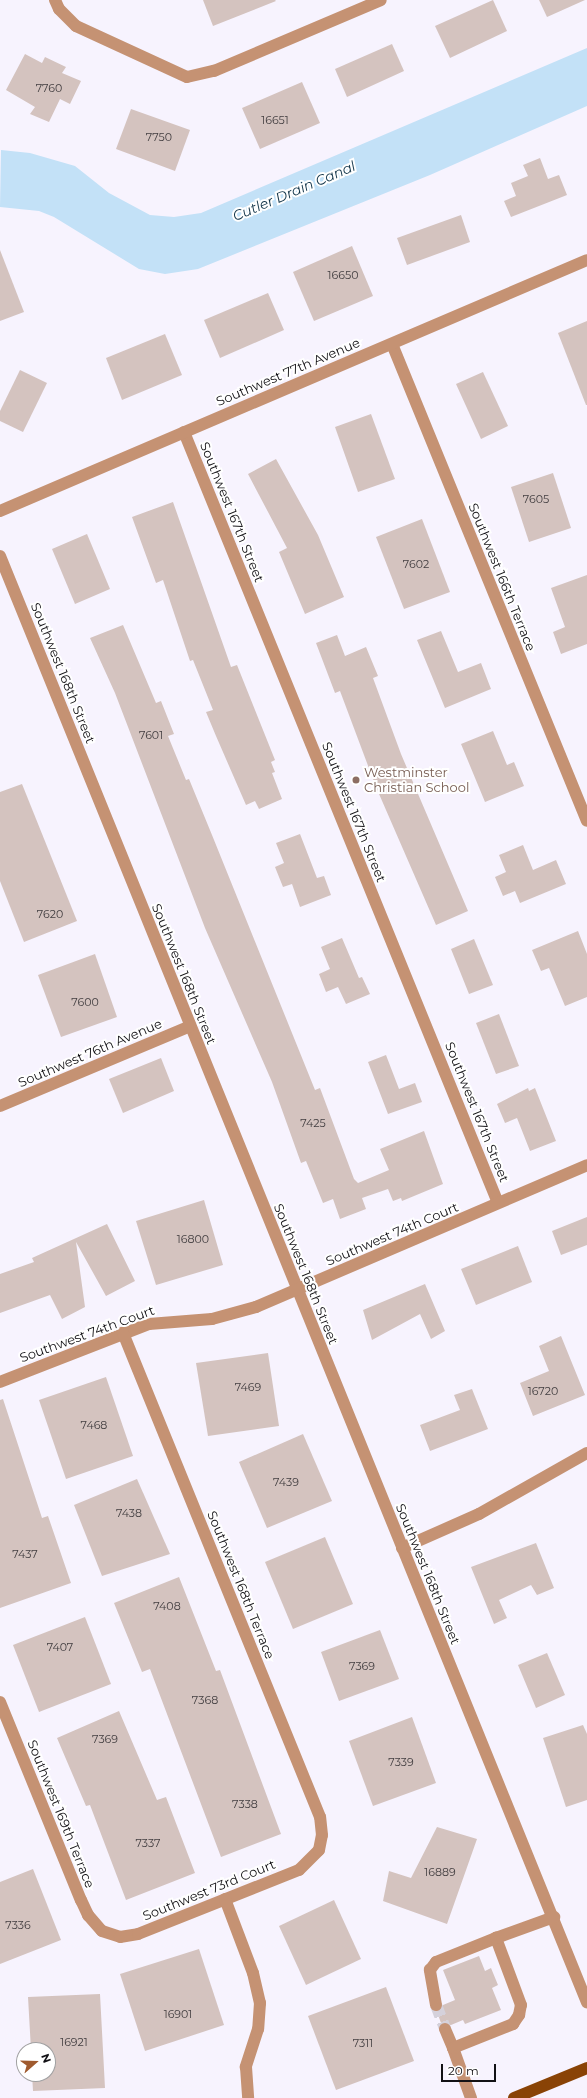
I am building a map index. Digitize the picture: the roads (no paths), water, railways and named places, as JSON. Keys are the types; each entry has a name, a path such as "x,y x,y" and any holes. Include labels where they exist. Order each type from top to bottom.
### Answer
{"main road":[{"path":"514,2098 587,2068"}],"street":[{"path":"55,0 63,14 76,26 172,72 195,76 214,71 381,0"},
{"name":"Southwest 77th Avenue","path":"0,511 587,260"},
{"name":"Southwest 166th Terrace","path":"392,344 587,821"},
{"name":"Southwest 167th Street","path":"184,432 498,1203"},
{"name":"Southwest 168th Street","path":"0,556 587,2002"},
{"name":"Southwest 76th Avenue","path":"0,1106 190,1026"},
{"name":"Southwest 74th Court","path":"0,1382 123,1333 162,1321 212,1319 236,1314 298,1290 587,1165"},
{"name":"Southwest 168th Terrace","path":"123,1333 320,1817 322,1835 318,1850"},
{"path":"402,1548 479,1514 587,1453"},
{"name":"Southwest 169th Terrace","path":"0,1702 81,1900 88,1915 102,1932"},
{"name":"Southwest 73rd Court","path":"102,1932 120,1937 129,1936 299,1870 318,1850"},
{"path":"225,1898 253,1973 260,2003 258,2029 246,2067 248,2098"},
{"path":"436,2005 430,1970 436,1962 496,1938 554,1918"},
{"path":"452,2048 513,2024 520,2015 521,2005 496,1938"},
{"path":"445,2029 471,2098"}],"water":[{"name":"Cutler Drain Canal","path":"587,48 587,106 430,175 198,269 165,274 139,269 54,217 39,211 0,207 1,150 30,153 75,166 109,193 150,215 174,217 201,213"}],"tunnel":[{"path":"436,2005 445,2029"}],"place":[{"name":"Westminster Christian School","path":"356,780"}]}
